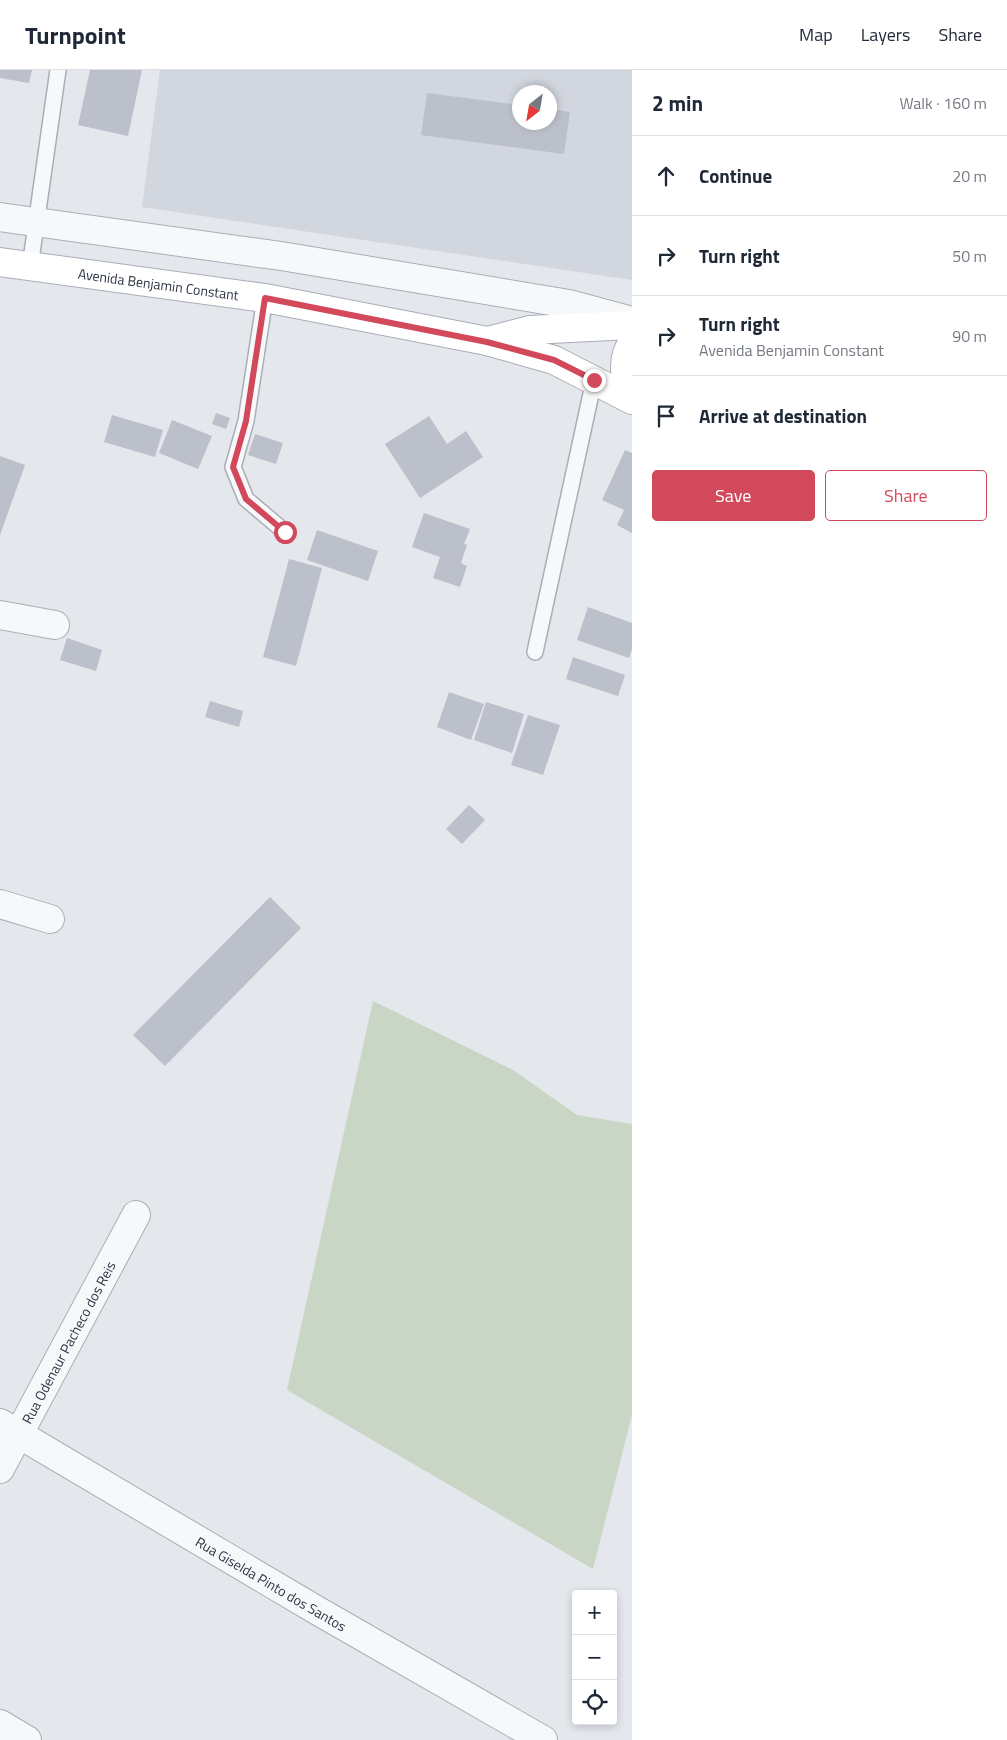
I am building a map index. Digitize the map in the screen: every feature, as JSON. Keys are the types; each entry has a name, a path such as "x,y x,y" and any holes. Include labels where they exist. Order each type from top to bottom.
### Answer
{"main road":[{"name":"Avenida Benjamin Constant","path":"0,262 265,298 487,342 554,360 632,400"},
{"path":"487,342 530,330 632,325"},
{"path":"632,344 626,351 624,378 632,400"}],"street":[{"path":"0,217 290,257 569,304 632,320"},
{"path":"0,615 56,624"},
{"path":"0,904 50,919"},
{"name":"Rua Odenaur Pacheco dos Reis","path":"0,1469 10,1429 136,1215"},
{"name":"Rua Giselda Pinto dos Santos","path":"10,1429 318,1611 543,1740"},
{"path":"0,1724 27,1740"}],"lane":[{"path":"30,267 58,70"},
{"path":"265,298 246,421 233,467 246,499 285,532"},
{"path":"535,652 594,380"}],"shaded area":[{"path":"160,70 632,70 632,280 142,207"}],"green space":[{"path":"373,1001 513,1070 577,1115 632,1124 632,1415 593,1569 287,1390"}],"building":[{"path":"0,70 32,70 29,83 0,78"},
{"path":"90,70 142,70 128,136 78,125"},
{"path":"427,93 512,104 512,130 557,130 557,110 570,112 564,154 421,135"},
{"path":"216,413 230,418 226,429 212,424"},
{"path":"112,415 163,430 155,457 104,442"},
{"path":"429,416 447,444 466,431 483,457 420,498 385,444"},
{"path":"172,420 212,436 198,469 159,453"},
{"path":"255,434 283,443 276,464 248,455"},
{"path":"625,450 632,453 632,533 617,525 624,510 602,500"},
{"path":"0,456 25,465 0,535"},
{"path":"424,513 470,529 464,544 467,545 461,563 467,566 460,587 433,578 440,557 412,547"},
{"path":"317,530 378,551 368,581 307,560"},
{"path":"289,559 322,568 296,666 263,657"},
{"path":"588,607 632,623 632,649 629,658 577,640"},
{"path":"67,638 102,650 96,671 60,660"},
{"path":"573,657 625,675 618,696 566,679"},
{"path":"449,692 484,704 471,740 437,727"},
{"path":"210,701 243,711 239,727 205,717"},
{"path":"486,702 524,714 512,753 474,740"},
{"path":"528,715 560,725 543,775 511,765"},
{"path":"469,805 485,820 462,844 446,829"},
{"path":"270,897 301,928 165,1066 133,1035"}],"route":[{"path":"285,532 246,499 233,467 246,421 265,298 487,342 554,360 594,380"}]}
